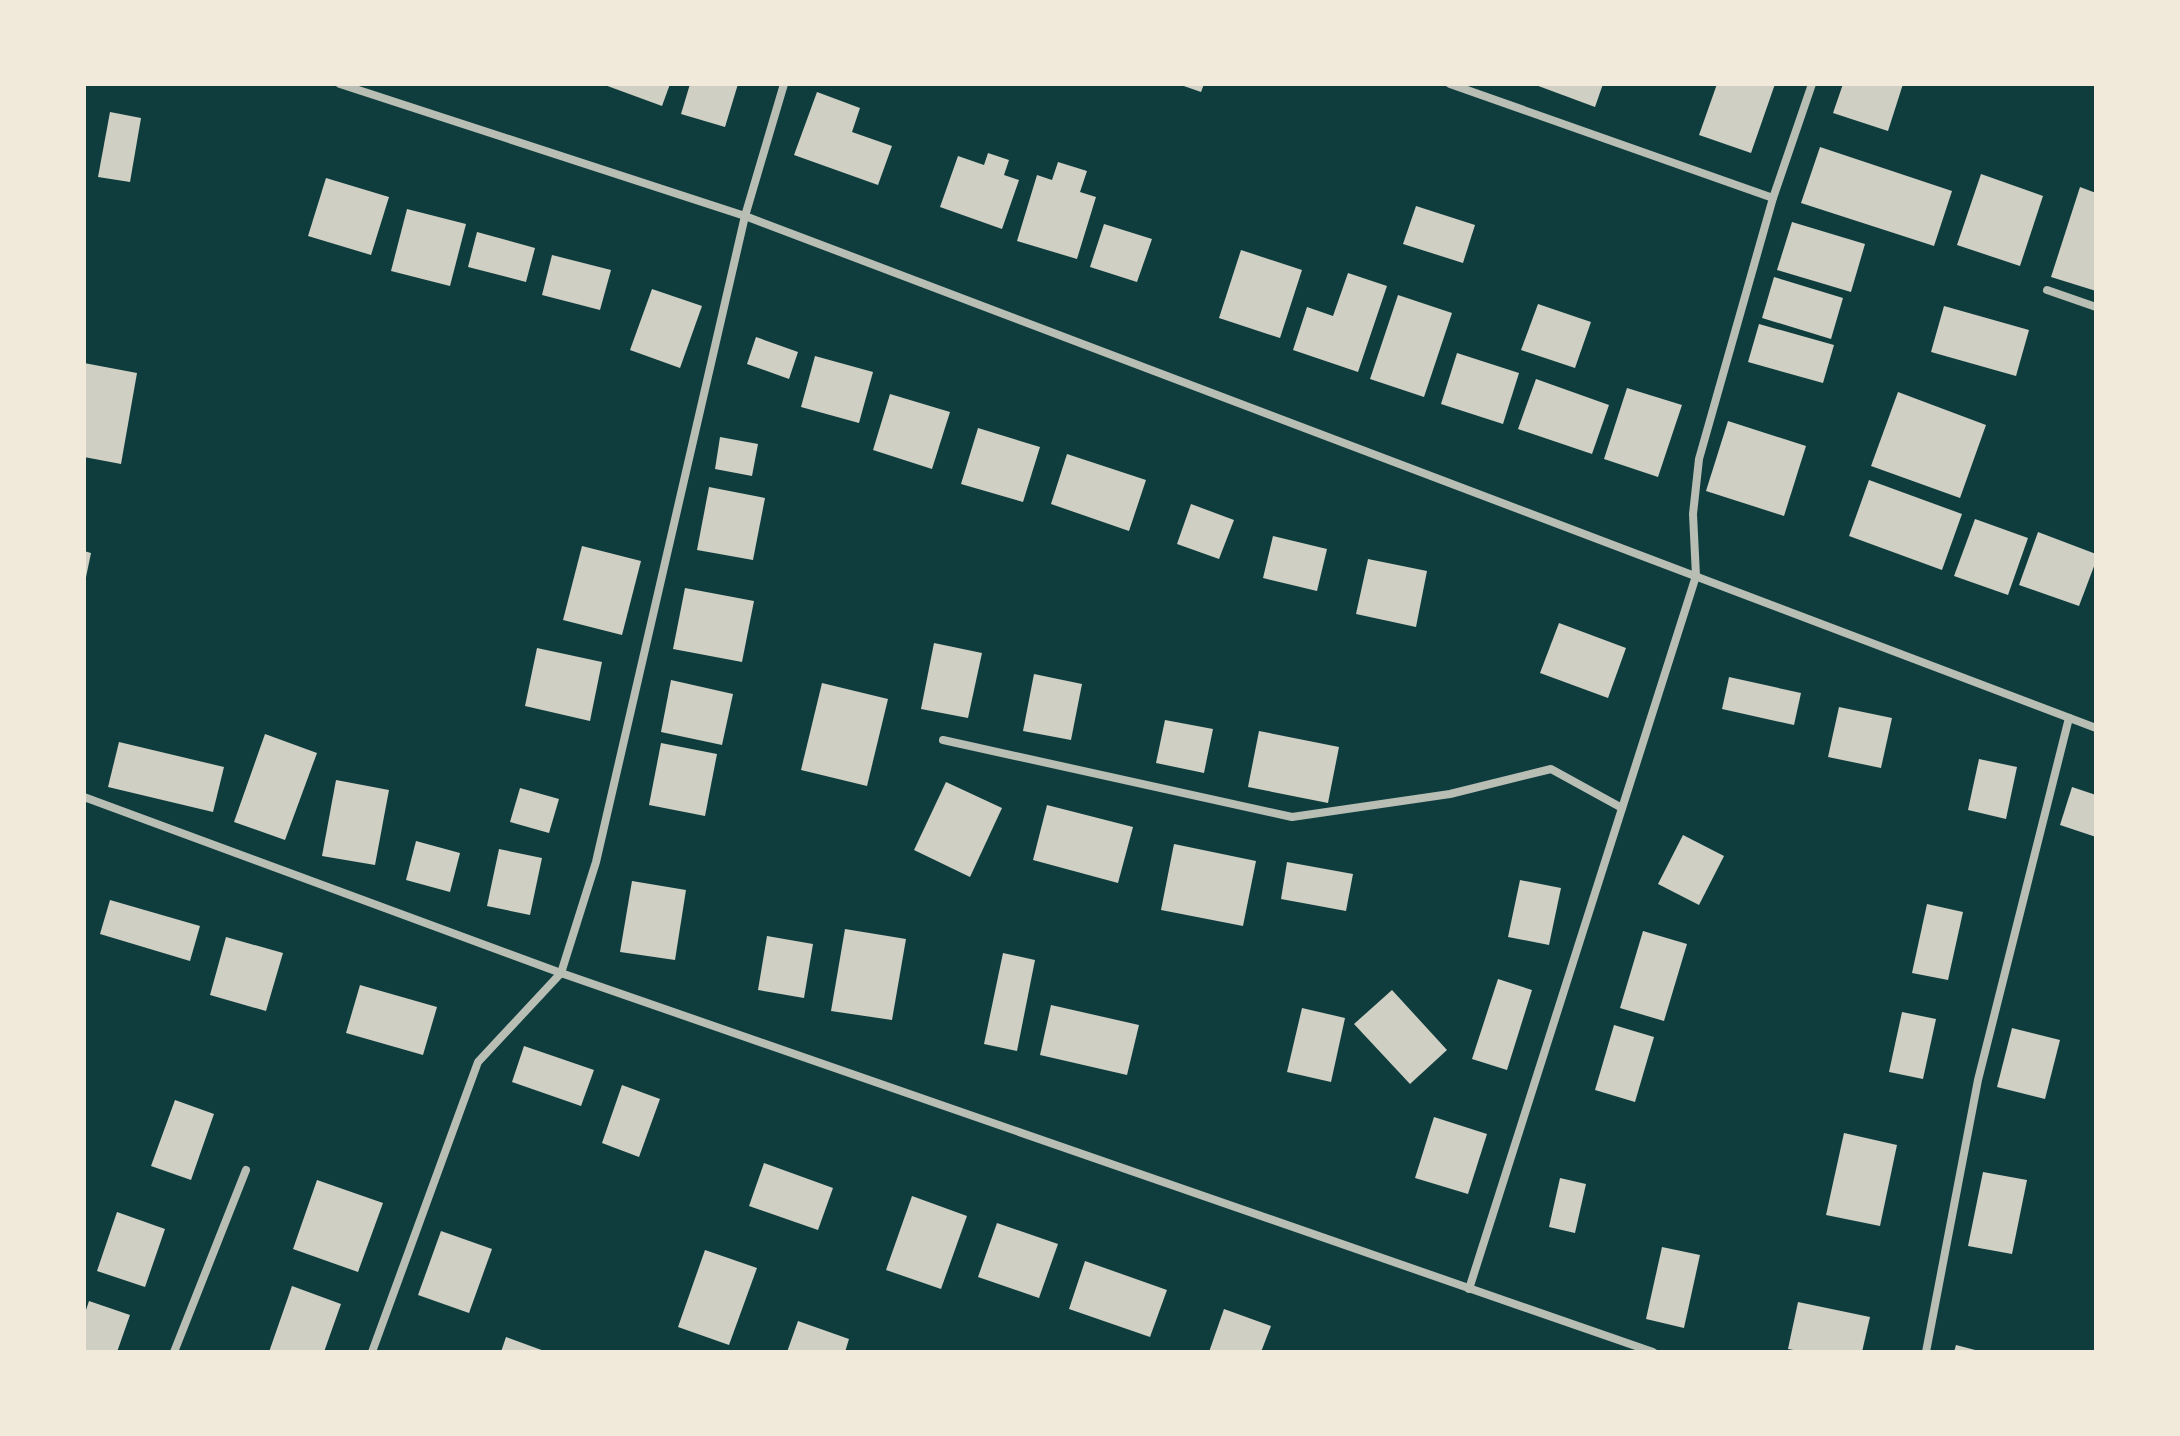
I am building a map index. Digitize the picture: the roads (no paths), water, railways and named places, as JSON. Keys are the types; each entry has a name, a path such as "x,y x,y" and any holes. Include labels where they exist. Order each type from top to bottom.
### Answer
{"street":[{"path":"340,84 745,216 2096,728"},
{"path":"372,1352 478,1062 561,973 596,862 745,216 784,84"},
{"path":"1450,84 1773,198"},
{"path":"1469,1289 1696,576 1693,514 1699,459 1773,198 1812,84"},
{"path":"2047,290 2096,307"},
{"path":"1926,1352 1978,1080 2069,718"},
{"path":"943,740 1292,817 1450,794 1551,769 1622,808"},
{"path":"84,797 561,973 1653,1352"},
{"path":"174,1352 246,1170"}]}
